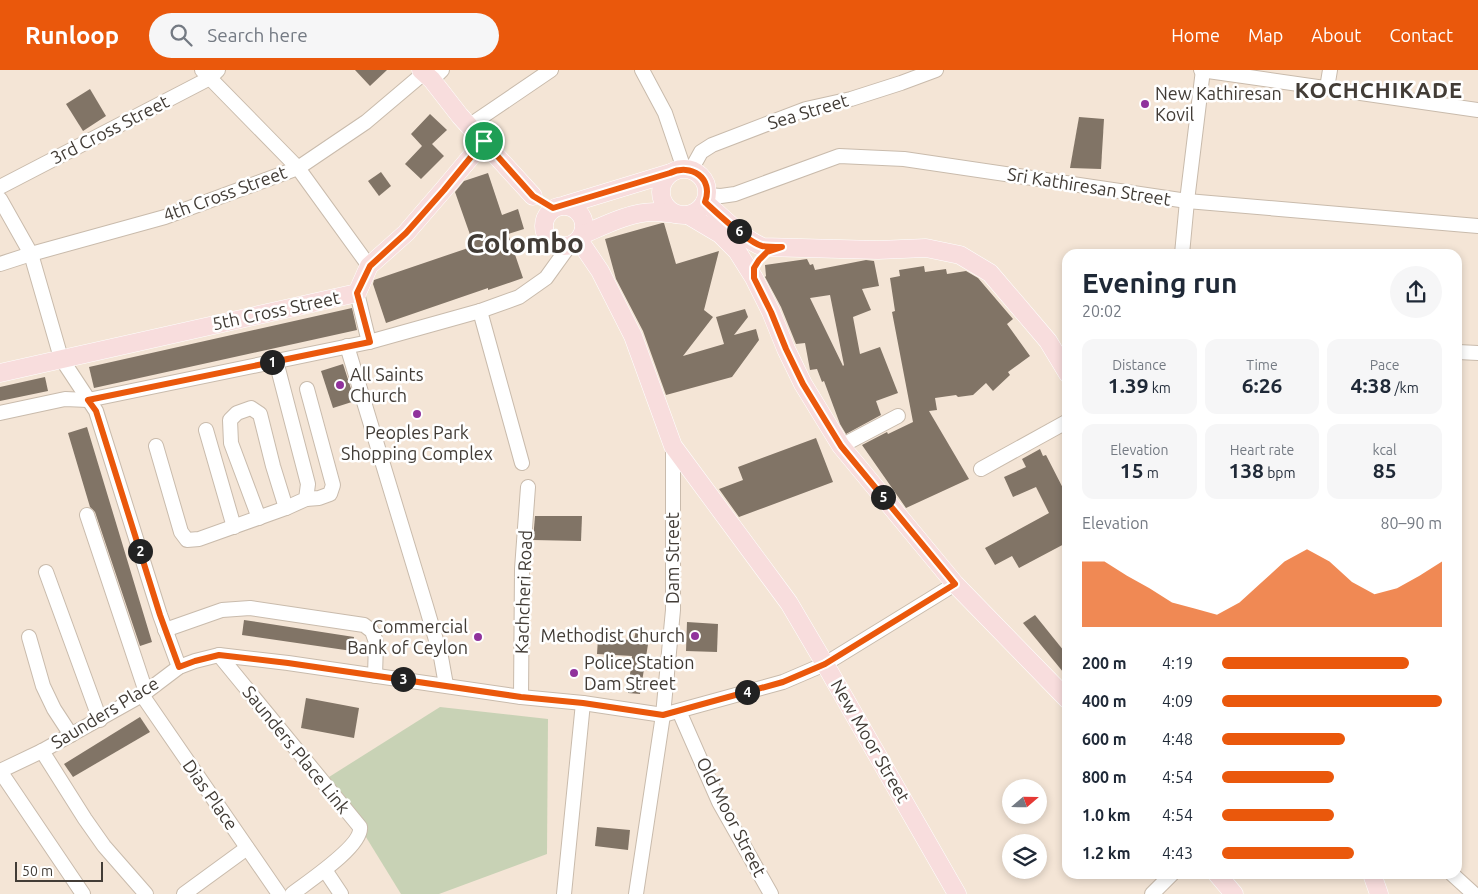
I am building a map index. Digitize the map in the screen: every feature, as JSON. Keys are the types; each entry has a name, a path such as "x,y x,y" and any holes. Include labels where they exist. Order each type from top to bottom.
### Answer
{"main road":[{"path":"430,73 470,125 533,196 555,210 576,209 580,213 585,226 577,240"},
{"name":"5th Cross Street","path":"0,373 357,293 370,266 406,233 484,141"},
{"path":"682,171 665,178 660,192 664,205 669,211 682,215 720,234 737,251 754,278 771,312 803,384 841,446 955,584 1062,694"},
{"path":"682,171 702,178 706,184 706,198 700,209 682,215 653,212 635,215 618,220 562,247 551,242 544,230 544,224 555,210 682,171"},
{"path":"706,198 722,218 755,244 763,246 878,250 926,248 960,255 990,273 1048,341 1062,364"},
{"name":"Dam Street","path":"577,240 600,271 633,336 673,446"},
{"path":"754,278 754,268 759,260 767,252 782,247"},
{"name":"New Moor Street","path":"673,446 789,603 957,894"},
{"path":"1221,879 1234,894"},
{"path":"1374,879 1379,894"}],"street":[{"path":"470,125 551,70"},
{"path":"642,70 664,113 682,171"},
{"name":"Sea Street","path":"682,171 700,152 712,145 806,109 851,99 936,70"},
{"path":"1182,249 1202,70 1478,110"},
{"path":"1327,88 1330,70"},
{"path":"210,73 298,168 370,266"},
{"name":"3rd Cross Street","path":"0,187 210,73"},
{"name":"4th Cross Street","path":"0,264 165,217 298,168 366,122 430,73"},
{"name":"Sri Kathiresan Street","path":"706,198 735,194 839,156 904,159 1187,201 1478,226"},
{"path":"0,199 31,254 61,358 96,411 165,630 179,667"},
{"path":"0,413 65,399 88,400 370,342 480,311 519,297 546,278 577,240"},
{"path":"357,293 370,342"},
{"path":"480,311 522,463"},
{"path":"346,346 432,623 442,657 446,685"},
{"path":"1462,352 1478,353"},
{"path":"276,361 308,484 306,499"},
{"path":"156,446 181,532 187,540 199,539 306,499 330,494 333,485 307,390"},
{"path":"259,518 231,443 230,420 237,413 251,408 260,414 286,508"},
{"path":"841,446 898,416"},
{"path":"980,469 1062,424"},
{"path":"206,430 234,527"},
{"name":"Dam Street","path":"636,894 663,715 673,610 673,446"},
{"name":"Kachcheri Road","path":"521,697 522,569 528,488"},
{"name":"Dias Place","path":"87,515 144,694 279,894"},
{"path":"46,572 100,720"},
{"name":"Saunders Place","path":"0,771 100,720 144,694 179,667 219,655 663,715 783,682 825,664 955,584"},
{"path":"165,630 222,610 250,608 364,625 372,631 376,642 375,676"},
{"path":"29,637 43,686 54,709 72,735"},
{"name":"Saunders Place Link","path":"219,655 360,827 360,835 352,846 325,870"},
{"path":"564,894 583,703"},
{"name":"Old Moor Street","path":"680,711 719,802 771,894"},
{"path":"42,751 104,846 146,894"},
{"path":"0,771 83,894"},
{"path":"184,894 247,848"},
{"path":"292,894 325,870 341,894"},
{"path":"1152,894 1167,879"},
{"path":"1458,879 1474,894"}],"green space":[{"path":"440,707 548,719 547,854 439,894 401,894 329,777"}],"building":[{"path":"355,70 387,70 370,86"},
{"path":"90,89 106,116 83,131 66,104"},
{"path":"430,114 447,130 432,144 444,156 421,179 405,164 422,146 411,134"},
{"path":"1079,117 1104,119 1101,169 1070,168"},
{"path":"381,172 391,186 379,196 368,181"},
{"path":"488,173 502,215 518,209 524,229 508,234 523,278 386,323 373,284 374,280 474,246 455,192 464,181"},
{"path":"664,223 676,264 719,251 704,310 713,317 683,356 724,344 716,317 745,309 748,317 734,335 756,329 759,340 732,377 666,395 643,331 616,279 605,239"},
{"path":"807,259 810,265 813,264 815,270 866,260 874,261 879,286 862,289 871,310 853,317 860,354 880,347 898,393 876,401 881,415 846,434 840,424 824,381 822,382 817,369 810,370 805,343 796,344 781,307 765,277 765,265","holes":["830,295 843,366 810,298"]},
{"path":"924,266 925,272 946,269 947,274 966,271 978,278 1013,319 1007,324 1030,356 1008,372 1010,375 993,391 986,383 973,395 935,398 937,410 929,411 969,479 906,508 862,445 887,432 888,434 913,422 892,312 895,311 890,278 900,276 899,270"},
{"path":"352,308 357,330 94,388 89,367"},
{"name":"All Saints Church","path":"343,364 355,401 333,408 321,371"},
{"path":"45,377 48,391 0,401 0,387"},
{"path":"87,427 152,642 140,646 95,512 90,507 68,433"},
{"path":"816,438 833,482 739,517 719,489 743,480 738,467"},
{"path":"1040,449 1043,456 1046,455 1062,486 1062,545 1019,568 1012,556 995,565 985,548 1049,513 1036,487 1013,497 1004,477 1026,467 1022,459"},
{"path":"535,516 582,516 581,541 533,540"},
{"path":"1035,615 1062,649 1062,671 1023,623"},
{"path":"244,620 354,637 352,651 242,635"},
{"path":"687,622 718,624 717,652 686,651"},
{"path":"636,630 650,632 640,694 628,693 632,656 597,654 598,638 634,640"},
{"path":"306,698 359,708 354,738 301,728"},
{"path":"140,717 150,732 73,777 64,764"},
{"path":"597,827 630,830 628,850 595,846"}],"place":[{"name":"New Kathiresan Kovil","path":"1145,104"},
{"name":"All Saints Church","path":"340,385"},
{"name":"Peoples Park Shopping Complex","path":"417,414"},
{"name":"Methodist Church","path":"695,636"},
{"name":"Commercial Bank of Ceylon","path":"478,637"},
{"name":"Police Station Dam Street","path":"574,673"}],"district":[{"name":"KOCHCHIKADE","path":"1379,90"},
{"name":"Colombo","path":"525,243"}],"route":[{"path":"484,141 533,196 553,208 677,170 691,170 697,173 706,184 707,198 705,202 722,218 755,244 782,247 767,252 759,260 754,268 754,278 803,384 841,446 955,584 825,664 783,682 663,715 219,655 179,667 160,615 96,411 88,400 370,342 357,293 370,266 406,233 484,141"}]}
